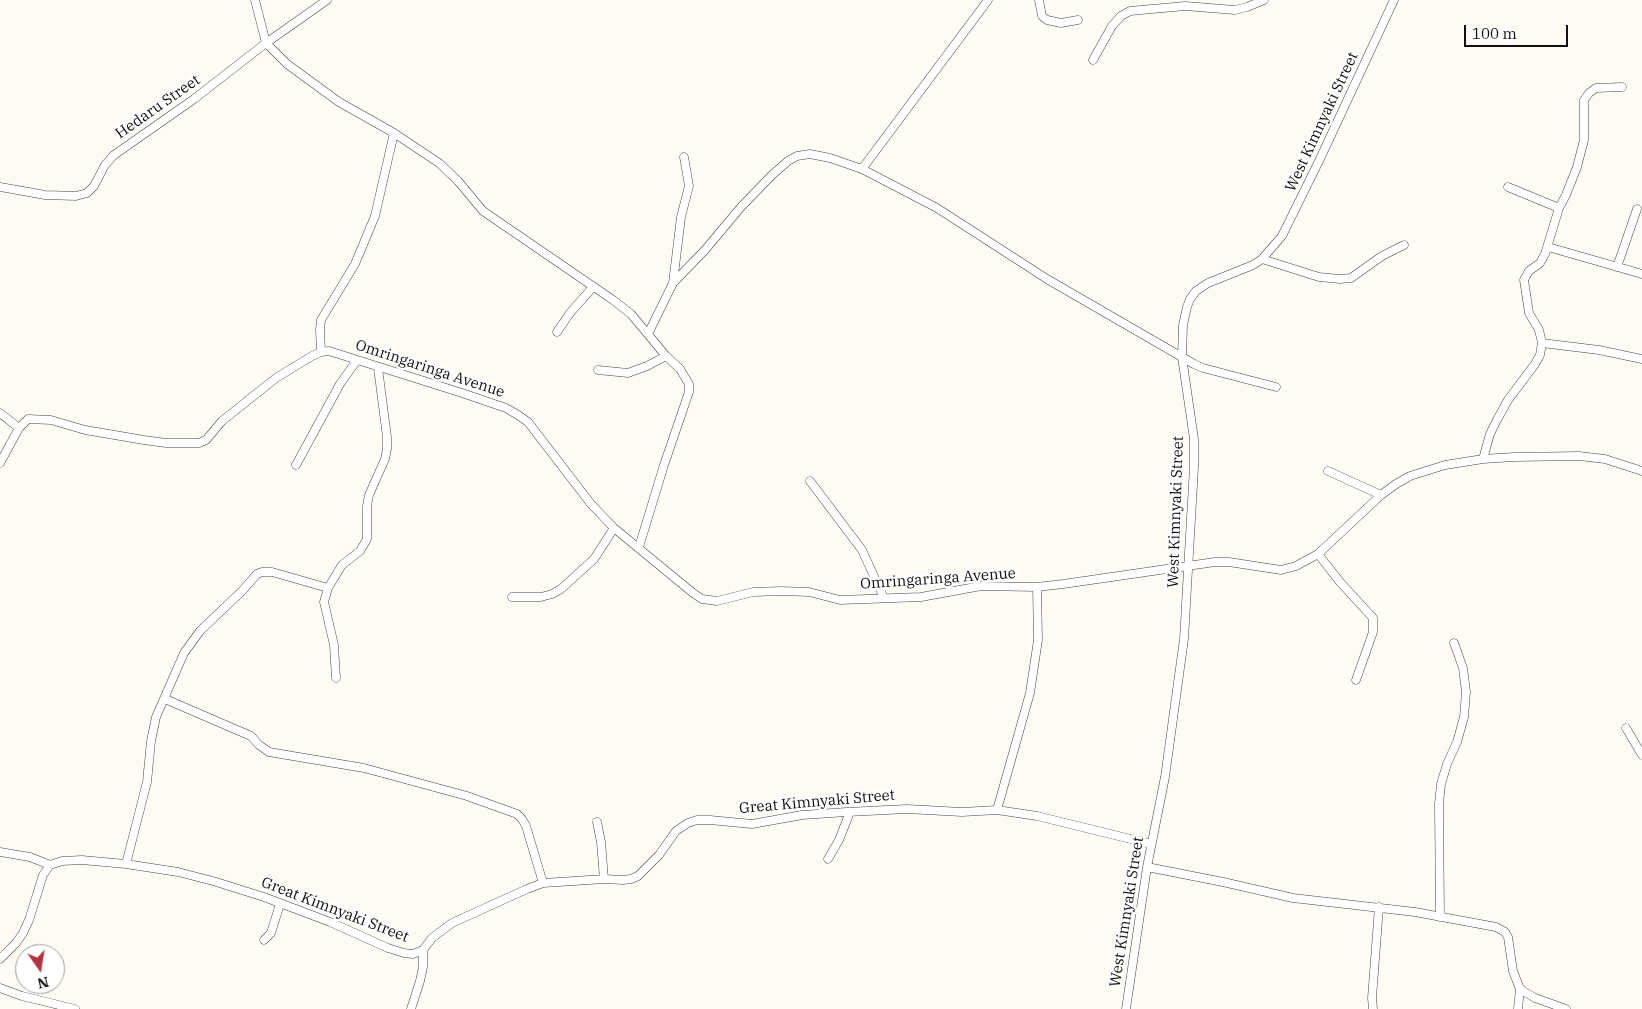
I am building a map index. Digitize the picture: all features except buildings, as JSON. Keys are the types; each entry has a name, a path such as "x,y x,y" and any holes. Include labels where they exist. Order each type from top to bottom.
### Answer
{"street":[{"path":"255,0 266,43 287,64 338,102 394,133 439,162 458,181 476,206 631,314 666,356 680,369 688,384 689,392 664,466 640,547"},
{"name":"Hedaru Street","path":"0,187 45,195 76,196 87,193 94,186 105,165 114,155 194,99 266,43 327,0"},
{"path":"862,169 988,0"},
{"path":"1039,0 1042,16 1047,20 1061,23 1078,20"},
{"path":"1092,60 1112,26 1121,16 1130,11 1185,6 1235,10 1247,8 1264,0"},
{"name":"West Kimnyaki Street","path":"1126,1009 1147,867 1165,777 1184,640 1192,512 1194,439 1182,357 1183,325 1190,299 1196,291 1208,283 1253,265 1273,248 1288,224 1394,0"},
{"path":"1483,459 1490,434 1497,420 1508,400 1540,355 1542,343 1539,330 1529,313 1524,280 1529,271 1543,258 1559,208 1571,184 1584,140 1586,96 1596,88 1622,87"},
{"path":"0,463 22,423 28,419 43,419 114,435 166,443 199,443 206,440 222,421 276,378 298,363 321,352 321,320 355,264 375,216 394,133"},
{"path":"648,334 673,283 705,250 741,207 788,161 797,156 810,154 830,158 862,169 937,208 1047,279 1203,368 1276,387"},
{"path":"673,283 681,217 689,186 684,157"},
{"path":"1508,187 1559,208"},
{"path":"1617,267 1637,209"},
{"path":"1262,259 1319,277 1351,278 1382,256 1404,244"},
{"path":"1548,247 1642,274"},
{"path":"556,332 593,287"},
{"path":"1542,343 1599,350 1642,358"},
{"name":"Omringaringa Avenue","path":"321,352 329,351 342,354 378,368 506,408 518,415 528,422 591,504 614,528 640,547 693,593 702,599 710,601 718,601 753,592 781,590 809,592 840,600 932,595 981,586 1037,587 1215,562 1229,562 1281,570 1296,566 1318,554 1381,495 1396,484 1445,465 1514,456 1592,457 1605,459 1642,471"},
{"path":"598,370 628,373 666,356"},
{"path":"296,465 340,384 357,360"},
{"path":"336,678 334,645 324,602 328,588 342,565 360,551 367,539 369,495 385,459 387,449 378,368"},
{"path":"0,413 19,428"},
{"path":"1328,471 1381,495"},
{"path":"810,481 832,513 862,550 884,598"},
{"path":"512,597 541,597 561,589 594,559 614,528"},
{"path":"1318,554 1340,582 1373,618 1373,632 1356,680"},
{"path":"126,864 147,782 153,729 184,653 200,630 241,592 257,574 262,572 272,572 328,588"},
{"path":"997,810 1030,693 1038,640 1037,587"},
{"path":"1440,917 1438,804 1441,784 1464,717 1466,692 1463,668 1454,643"},
{"path":"165,698 251,736 259,746 269,752 342,763 398,776 467,796 517,814 526,826 543,883"},
{"path":"1626,728 1642,755"},
{"name":"Great Kimnyaki Street","path":"50,865 62,861 82,860 178,872 242,889 404,953 413,954 423,950 432,938 452,923 527,888 543,883 604,879 623,880 638,876 659,855 676,830 688,823 710,820 752,824 802,815 907,809 962,812 997,810 1036,816 1151,844"},
{"path":"828,859 839,840 850,812"},
{"path":"597,822 601,842 604,879"},
{"path":"0,852 30,857 50,865 43,875 23,933 0,959"},
{"path":"1147,867 1293,898 1326,903 1379,907 1496,927 1505,932 1510,945 1513,971 1520,989 1518,1009"},
{"path":"264,940 271,933 280,904"},
{"path":"1373,1009 1372,998 1379,907"},
{"path":"411,1009 423,967 423,950"},
{"path":"0,988 16,995 75,1009"},
{"path":"1520,989 1535,998 1566,1009"}]}
